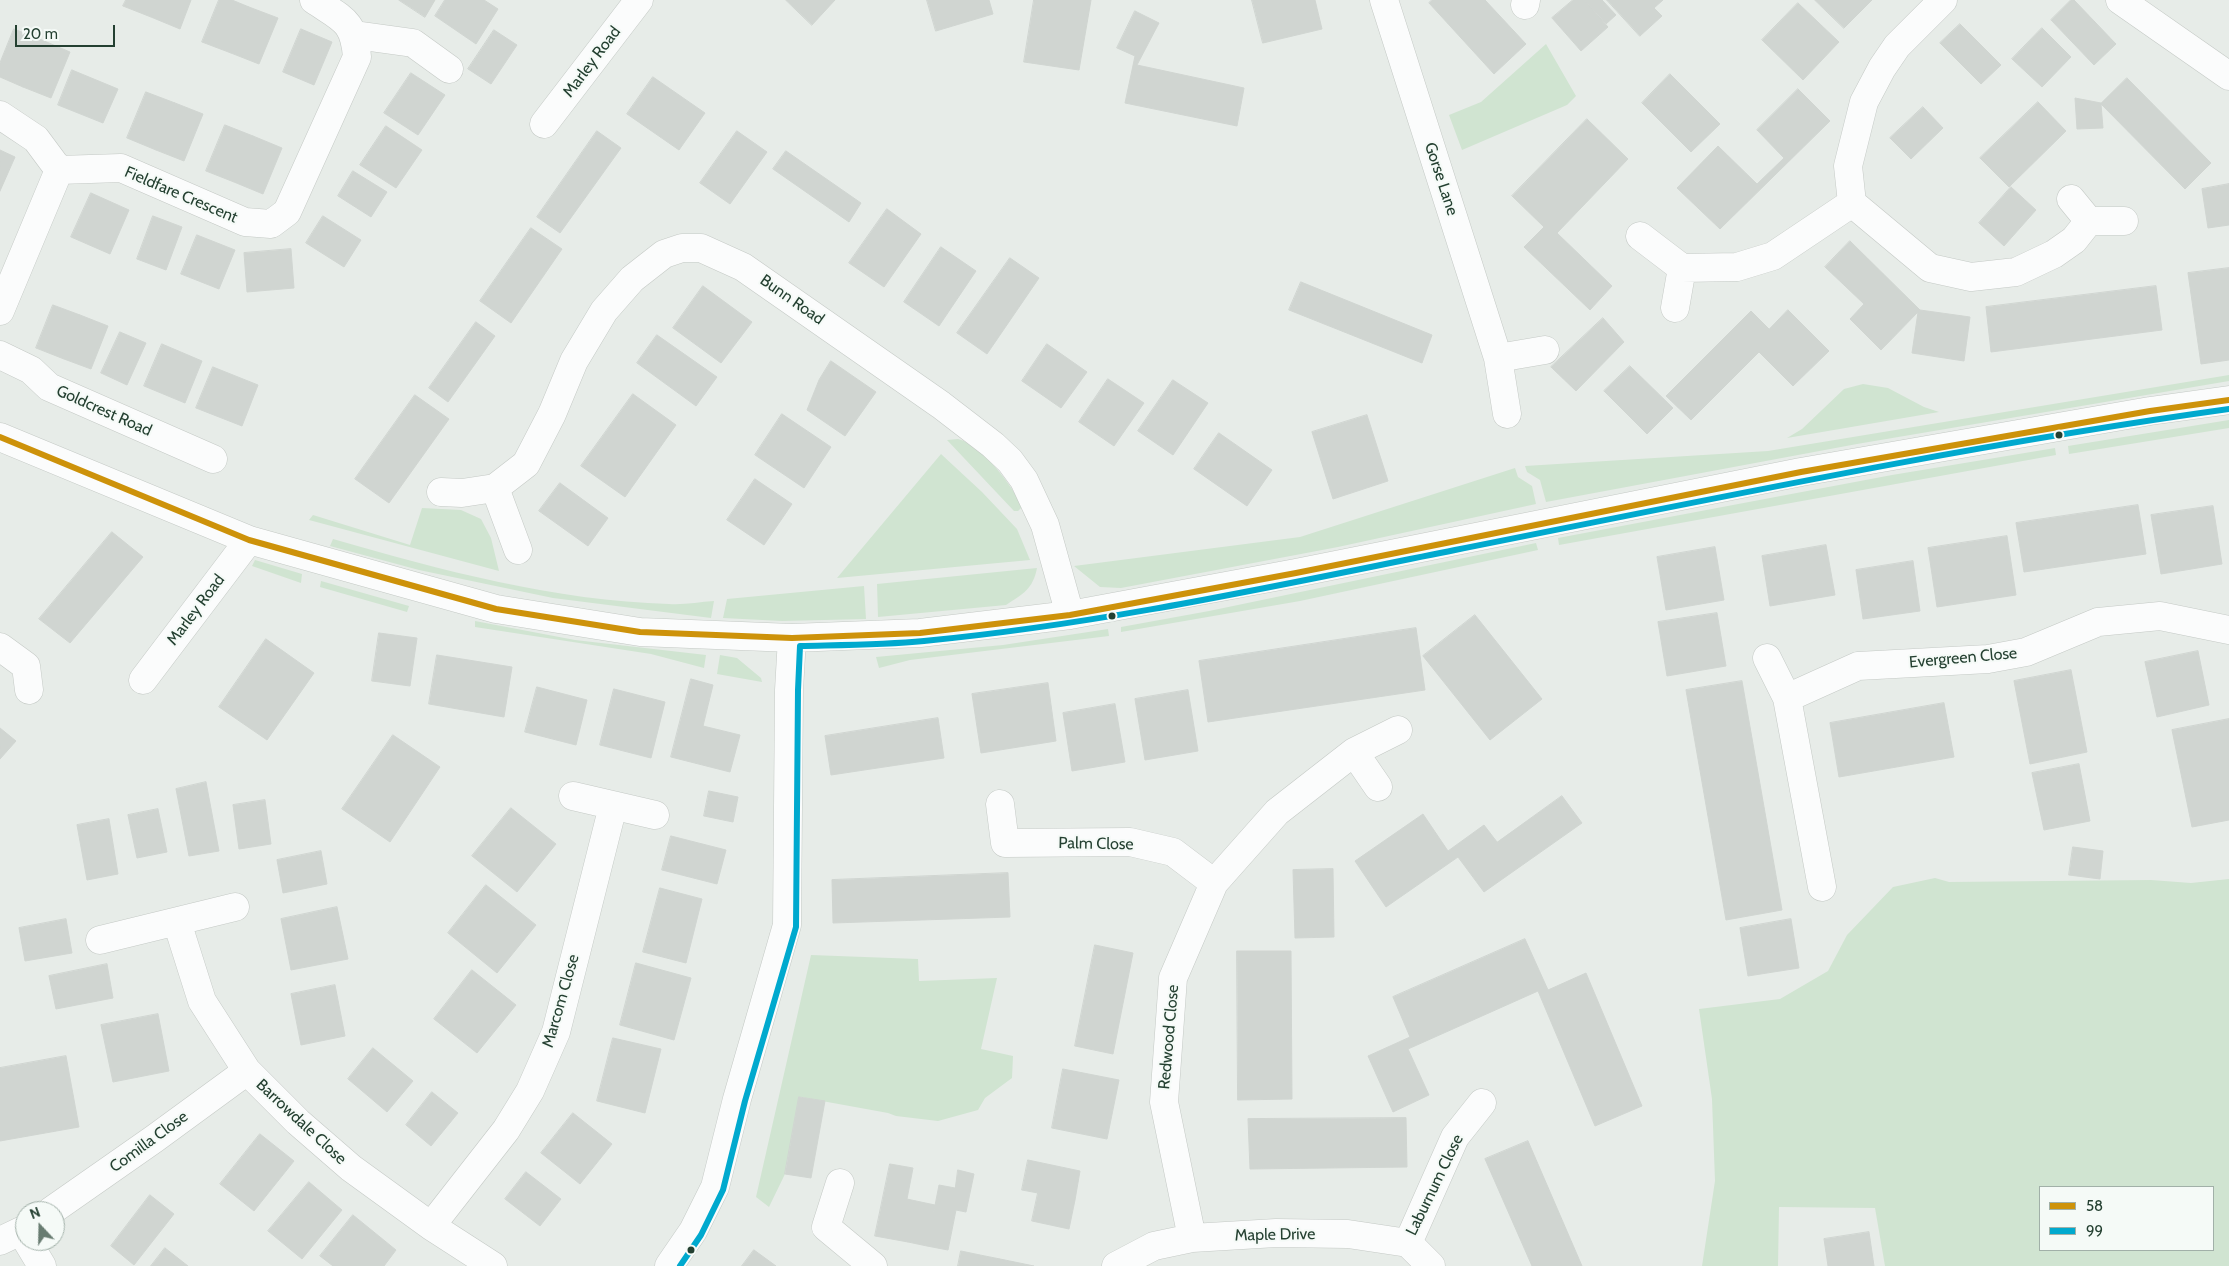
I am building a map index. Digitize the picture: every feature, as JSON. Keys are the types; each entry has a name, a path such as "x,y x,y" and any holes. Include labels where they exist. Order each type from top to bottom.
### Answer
{"street":[{"path":"314,0 348,23 355,35 413,43 449,69"},
{"name":"Marley Road","path":"544,124 639,0"},
{"name":"Gorse Lane","path":"1384,0 1498,358 1507,414"},
{"path":"1943,0 1897,46 1882,68 1864,102 1848,166 1852,203 1930,268 1971,277 2016,272 2054,254 2074,240 2089,221"},
{"path":"2120,0 2229,76"},
{"name":"Fieldfare Crescent","path":"59,170 121,168 245,222 271,224 287,212 358,57 355,35"},
{"path":"0,115 36,139 59,170 0,311"},
{"path":"2071,198 2089,221"},
{"path":"1640,236 1682,268 1737,267 1773,256 1852,203"},
{"path":"2089,221 2124,221"},
{"name":"Bunn Road","path":"441,492 462,493 495,488 526,464 552,414 574,361 604,311 632,279 664,254 682,248 701,248 743,267 941,404 993,445 1010,461 1024,480 1045,525 1070,615"},
{"path":"1675,308 1682,268"},
{"path":"1498,358 1545,350"},
{"name":"Goldcrest Road","path":"0,355 31,370 49,387 213,459"},
{"path":"0,437 249,540 496,609 640,632 792,638 920,633 1070,615 1305,571 1801,472 2141,413 2229,400"},
{"path":"495,488 518,550"},
{"name":"Marley Road","path":"144,680 249,540"},
{"name":"Evergreen Close","path":"1787,698 1858,666 1988,659 2016,654 2026,652 2098,622 2160,616 2229,630"},
{"path":"669,1266 693,1231 715,1187 737,1099 787,925 789,690 792,638"},
{"path":"0,647 26,666 29,690"},
{"path":"1767,658 1787,698 1822,887"},
{"name":"Redwood Close","path":"1192,1238 1164,1102 1173,978 1214,884 1277,812 1354,752 1398,730"},
{"path":"1354,752 1378,787"},
{"path":"573,796 655,815"},
{"name":"Palm Close","path":"1000,804 1005,843 1130,842 1174,852 1214,884"},
{"name":"Marcom Close","path":"431,1226 506,1130 530,1091 556,1032 613,806"},
{"path":"100,940 235,907"},
{"name":"Barrowdale Close","path":"177,922 202,1001 247,1071 298,1122 352,1168 431,1226 493,1266"},
{"name":"Comilla Close","path":"65,1201 154,1140 247,1071"},
{"name":"Laburnum Close","path":"1408,1243 1455,1138 1482,1104"},
{"path":"840,1183 826,1227 873,1266"},
{"name":"Maple Drive","path":"1116,1266 1154,1246 1192,1238 1276,1233 1339,1234 1408,1243"},
{"path":"1408,1243 1431,1266"},
{"path":"31,1251 42,1266"}],"green space":[{"path":"1546,44 1576,96 1567,105 1462,150 1449,115 1481,102"},
{"path":"2229,375 2229,381 1857,444 1546,502 1540,480 1527,472 1525,466 1768,451"},
{"path":"1863,384 1888,388 1924,407 1939,412 1787,438 1802,429 1844,389"},
{"path":"2229,420 2229,428 2069,454 2068,446"},
{"path":"958,439 977,449 995,466 1023,506 1018,511 1014,511 947,440"},
{"path":"2055,448 2056,455 1559,545 1558,538 1892,475"},
{"path":"941,454 982,492 1017,529 1030,560 837,578"},
{"path":"1515,468 1518,477 1532,486 1536,504 1338,547 1121,588 1100,587 1074,566 1300,537"},
{"path":"422,508 461,510 481,519 491,538 499,571 309,520 313,515 410,545"},
{"path":"333,539 415,562 499,582 584,597 627,602 675,604 714,601 711,618 553,598 419,570 330,546"},
{"path":"1536,543 1538,550 1300,601 1121,632 1121,627 1209,611"},
{"path":"255,560 302,574 301,583 252,566"},
{"path":"1037,568 1030,586 1006,605 878,617 877,584"},
{"path":"321,581 409,606 407,612 320,587"},
{"path":"864,586 866,619 782,621 723,618 727,599"},
{"path":"475,621 575,640 706,655 704,668 651,654 475,627"},
{"path":"1108,629 1109,636 910,660 879,668 876,657 1003,645"},
{"path":"720,655 737,658 761,678 762,682 717,674"},
{"path":"1935,878 1949,882 2151,880 2191,883 2229,879 2229,1266 1885,1266 1875,1208 1779,1207 1778,1266 1702,1266 1715,1181 1712,1099 1699,1009 1780,999 1828,971 1847,935 1893,887"},
{"path":"811,955 918,959 919,981 997,978 981,1049 1013,1056 1012,1078 985,1098 978,1110 938,1121 896,1116 800,1097 785,1174 769,1207 756,1197"}],"building":[{"path":"126,0 158,0 151,17 123,6"},
{"path":"158,0 191,0 180,29 151,17"},
{"path":"219,0 232,0 249,7 231,53 202,42"},
{"path":"399,0 435,0 425,17"},
{"path":"445,0 484,0 498,9 476,44 435,16"},
{"path":"786,0 835,0 812,25"},
{"path":"927,0 989,0 993,14 936,31"},
{"path":"1034,0 1091,0 1079,70 1024,62"},
{"path":"1252,0 1315,0 1322,29 1263,43"},
{"path":"1432,0 1485,0 1526,44 1494,74 1429,3"},
{"path":"1573,0 1584,0 1608,27 1581,51 1552,18"},
{"path":"1584,0 1602,0 1616,15 1606,24"},
{"path":"1607,0 1663,0 1654,8 1662,16 1640,36"},
{"path":"1815,0 1872,0 1844,28"},
{"path":"2071,0 2074,0 2116,44 2094,65 2051,20"},
{"path":"1798,3 1839,42 1803,80 1762,40"},
{"path":"249,7 278,18 259,64 231,53"},
{"path":"1135,11 1159,23 1137,65 1244,88 1237,126 1125,103 1135,56 1117,48"},
{"path":"1960,24 2001,65 1981,84 1940,43"},
{"path":"2042,28 2071,57 2042,87 2012,59"},
{"path":"14,29 42,40 23,87 0,77 0,63"},
{"path":"301,29 332,42 314,85 283,72"},
{"path":"494,30 517,45 491,84 468,69"},
{"path":"42,40 70,52 51,98 23,87"},
{"path":"72,70 118,89 103,123 58,105"},
{"path":"411,73 445,95 418,135 384,113"},
{"path":"1670,74 1720,124 1691,152 1642,103"},
{"path":"653,77 705,113 679,150 627,114"},
{"path":"2127,78 2211,163 2185,189 2101,104 2103,128 2077,129 2075,98 2101,103"},
{"path":"1798,89 1830,121 1720,229 1677,188 1718,146 1757,184 1784,158 1757,130"},
{"path":"146,92 175,103 156,150 127,138"},
{"path":"2038,102 2066,131 2009,187 1980,158"},
{"path":"175,103 203,114 184,161 156,150"},
{"path":"1923,107 1943,128 1911,159 1890,138"},
{"path":"1587,119 1628,159 1557,233 1612,286 1590,310 1524,247 1544,227 1512,196"},
{"path":"225,125 253,136 234,182 206,171"},
{"path":"386,126 422,150 396,188 360,165"},
{"path":"597,131 621,148 560,233 537,217"},
{"path":"737,131 767,152 730,204 700,183"},
{"path":"253,136 282,148 263,194 234,182"},
{"path":"0,150 15,157 0,191"},
{"path":"786,151 861,203 849,222 773,169"},
{"path":"353,171 387,192 371,217 338,196"},
{"path":"2229,184 2229,225 2208,228 2202,189"},
{"path":"2011,187 2036,210 2004,246 1979,223"},
{"path":"91,193 129,210 110,254 71,237"},
{"path":"887,209 921,234 884,287 849,263"},
{"path":"153,216 182,227 166,270 137,259"},
{"path":"323,216 361,240 344,267 306,243"},
{"path":"531,228 562,249 511,323 480,301"},
{"path":"197,235 235,250 219,289 181,274"},
{"path":"1850,241 1920,310 1970,317 1964,361 1912,353 1918,312 1881,350 1850,319 1864,304 1825,267"},
{"path":"941,247 976,271 939,326 904,302"},
{"path":"291,249 294,288 247,292 244,253"},
{"path":"1010,258 1039,278 987,354 957,333"},
{"path":"2229,268 2229,360 2201,364 2188,273"},
{"path":"1301,282 1432,335 1422,363 1289,310"},
{"path":"703,286 752,322 721,363 673,328"},
{"path":"2156,286 2162,330 1991,352 1986,307"},
{"path":"53,305 80,315 64,359 36,348"},
{"path":"1788,310 1829,351 1793,386 1759,352 1691,420 1666,396 1751,311 1769,329"},
{"path":"80,315 108,326 91,369 64,359"},
{"path":"1603,318 1624,342 1576,391 1551,367"},
{"path":"476,322 495,336 448,402 429,388"},
{"path":"120,332 146,343 127,385 101,373"},
{"path":"657,335 717,377 696,406 637,363"},
{"path":"162,344 202,361 185,403 144,386"},
{"path":"1047,344 1087,372 1061,408 1022,381"},
{"path":"831,361 876,392 845,436 807,410 819,380"},
{"path":"1630,366 1673,408 1647,434 1604,391"},
{"path":"213,367 258,385 242,426 196,408"},
{"path":"1108,379 1144,403 1114,446 1079,422"},
{"path":"1173,380 1208,403 1173,455 1138,431"},
{"path":"633,394 676,425 625,497 581,466"},
{"path":"415,395 449,419 389,503 355,479"},
{"path":"782,414 831,447 804,488 755,455"},
{"path":"1367,415 1388,481 1333,499 1312,432"},
{"path":"1219,433 1272,470 1247,506 1194,469"},
{"path":"755,479 792,504 764,545 727,520"},
{"path":"560,483 608,518 588,546 539,511"},
{"path":"2138,505 2146,554 2024,572 2016,523"},
{"path":"2213,506 2222,564 2161,574 2151,515"},
{"path":"112,532 143,557 70,643 39,619"},
{"path":"2007,536 2016,595 1937,607 1928,548"},
{"path":"1826,545 1835,595 1770,606 1762,556"},
{"path":"1715,547 1724,600 1666,610 1657,557"},
{"path":"1913,561 1920,611 1863,619 1856,570"},
{"path":"1717,613 1726,666 1667,676 1658,622"},
{"path":"1475,615 1542,699 1490,740 1423,656"},
{"path":"1416,628 1425,690 1208,722 1199,661"},
{"path":"379,633 417,638 410,686 372,681"},
{"path":"266,639 314,673 267,740 219,707"},
{"path":"2198,651 2209,705 2157,717 2145,662"},
{"path":"437,655 512,667 504,717 429,704"},
{"path":"2071,670 2087,752 2030,764 2014,681"},
{"path":"691,679 713,685 703,726 740,735 730,772 671,757"},
{"path":"1742,681 1782,910 1726,920 1686,690"},
{"path":"1048,683 1056,741 981,753 972,694"},
{"path":"537,687 587,700 576,745 525,732"},
{"path":"614,689 665,702 651,758 600,745"},
{"path":"1188,690 1198,751 1145,760 1135,699"},
{"path":"1944,703 1954,757 1839,777 1830,723"},
{"path":"1115,704 1125,762 1072,771 1063,713"},
{"path":"938,718 944,758 831,775 825,736"},
{"path":"2229,719 2229,820 2192,827 2172,730"},
{"path":"0,728 16,741 0,759"},
{"path":"393,735 440,767 390,842 342,809"},
{"path":"2079,764 2090,821 2044,830 2032,773"},
{"path":"206,782 219,851 189,856 176,789"},
{"path":"709,791 738,797 733,822 704,816"},
{"path":"1562,796 1582,823 1484,892 1458,857 1386,907 1355,861 1423,814 1448,851 1484,825 1497,842"},
{"path":"265,800 271,844 239,849 233,805"},
{"path":"511,808 556,844 517,892 472,856"},
{"path":"158,809 167,852 137,858 128,815"},
{"path":"109,819 118,874 87,880 77,825"},
{"path":"671,836 726,850 717,884 662,870"},
{"path":"2073,847 2103,851 2100,879 2069,875"},
{"path":"321,851 327,884 283,893 277,860"},
{"path":"1333,869 1334,937 1295,938 1293,870"},
{"path":"1008,873 1010,917 833,923 832,880"},
{"path":"486,885 536,925 497,973 448,933"},
{"path":"660,888 702,899 686,963 643,952"},
{"path":"337,907 348,959 291,970 281,919"},
{"path":"66,919 72,953 25,961 19,928"},
{"path":"1791,919 1799,968 1748,976 1740,928"},
{"path":"1525,939 1548,990 1586,973 1642,1106 1595,1126 1538,991 1408,1049 1429,1095 1393,1112 1368,1056 1410,1037 1393,997"},
{"path":"1095,945 1133,953 1113,1054 1075,1046"},
{"path":"1237,951 1291,951 1292,1099 1238,1100"},
{"path":"636,963 691,978 674,1040 620,1025"},
{"path":"107,964 113,998 56,1009 49,976"},
{"path":"472,970 516,1005 477,1053 434,1019"},
{"path":"335,985 345,1036 301,1045 291,994"},
{"path":"158,1014 169,1071 113,1082 101,1025"},
{"path":"613,1038 661,1049 645,1113 597,1101"},
{"path":"373,1048 413,1081 387,1112 348,1079"},
{"path":"66,1056 79,1127 0,1141 0,1068"},
{"path":"1063,1069 1119,1080 1107,1139 1052,1128"},
{"path":"432,1092 458,1113 431,1146 406,1125"},
{"path":"799,1097 825,1101 811,1178 785,1174"},
{"path":"573,1113 612,1144 580,1184 541,1153"},
{"path":"1406,1118 1407,1167 1250,1169 1248,1119"},
{"path":"260,1134 294,1161 254,1211 220,1184"},
{"path":"1528,1141 1582,1266 1532,1266 1485,1159"},
{"path":"1028,1160 1080,1171 1075,1200 1022,1190"},
{"path":"890,1164 913,1168 907,1199 916,1201 908,1242 875,1236"},
{"path":"958,1170 974,1174 966,1212 956,1210 948,1250 927,1246 939,1185 955,1188"},
{"path":"526,1172 561,1199 540,1226 505,1199"},
{"path":"309,1182 342,1210 302,1259 268,1231"},
{"path":"1038,1193 1075,1200 1069,1229 1032,1221"},
{"path":"150,1195 174,1214 134,1265 111,1246"},
{"path":"916,1201 935,1205 927,1246 908,1242"},
{"path":"353,1215 396,1250 384,1266 333,1266 320,1256"},
{"path":"1869,1232 1874,1266 1828,1266 1824,1239"},
{"path":"165,1248 188,1266 151,1266"},
{"path":"754,1250 776,1266 742,1266"},
{"path":"961,1251 980,1255 978,1266 958,1266"},
{"path":"980,1255 1000,1259 998,1266 978,1266"},
{"path":"1000,1259 1034,1266 998,1266"}],"transit line":[{"name":"58","path":"0,437 249,540 496,609 640,632 792,638 920,633 1070,615 1296,573 1801,472 2150,411 2229,400"},
{"name":"99","path":"680,1266 701,1235 723,1190 745,1101 796,927 800,646 924,641 1058,625 1257,590 1938,456 2132,423 2229,409"}]}
